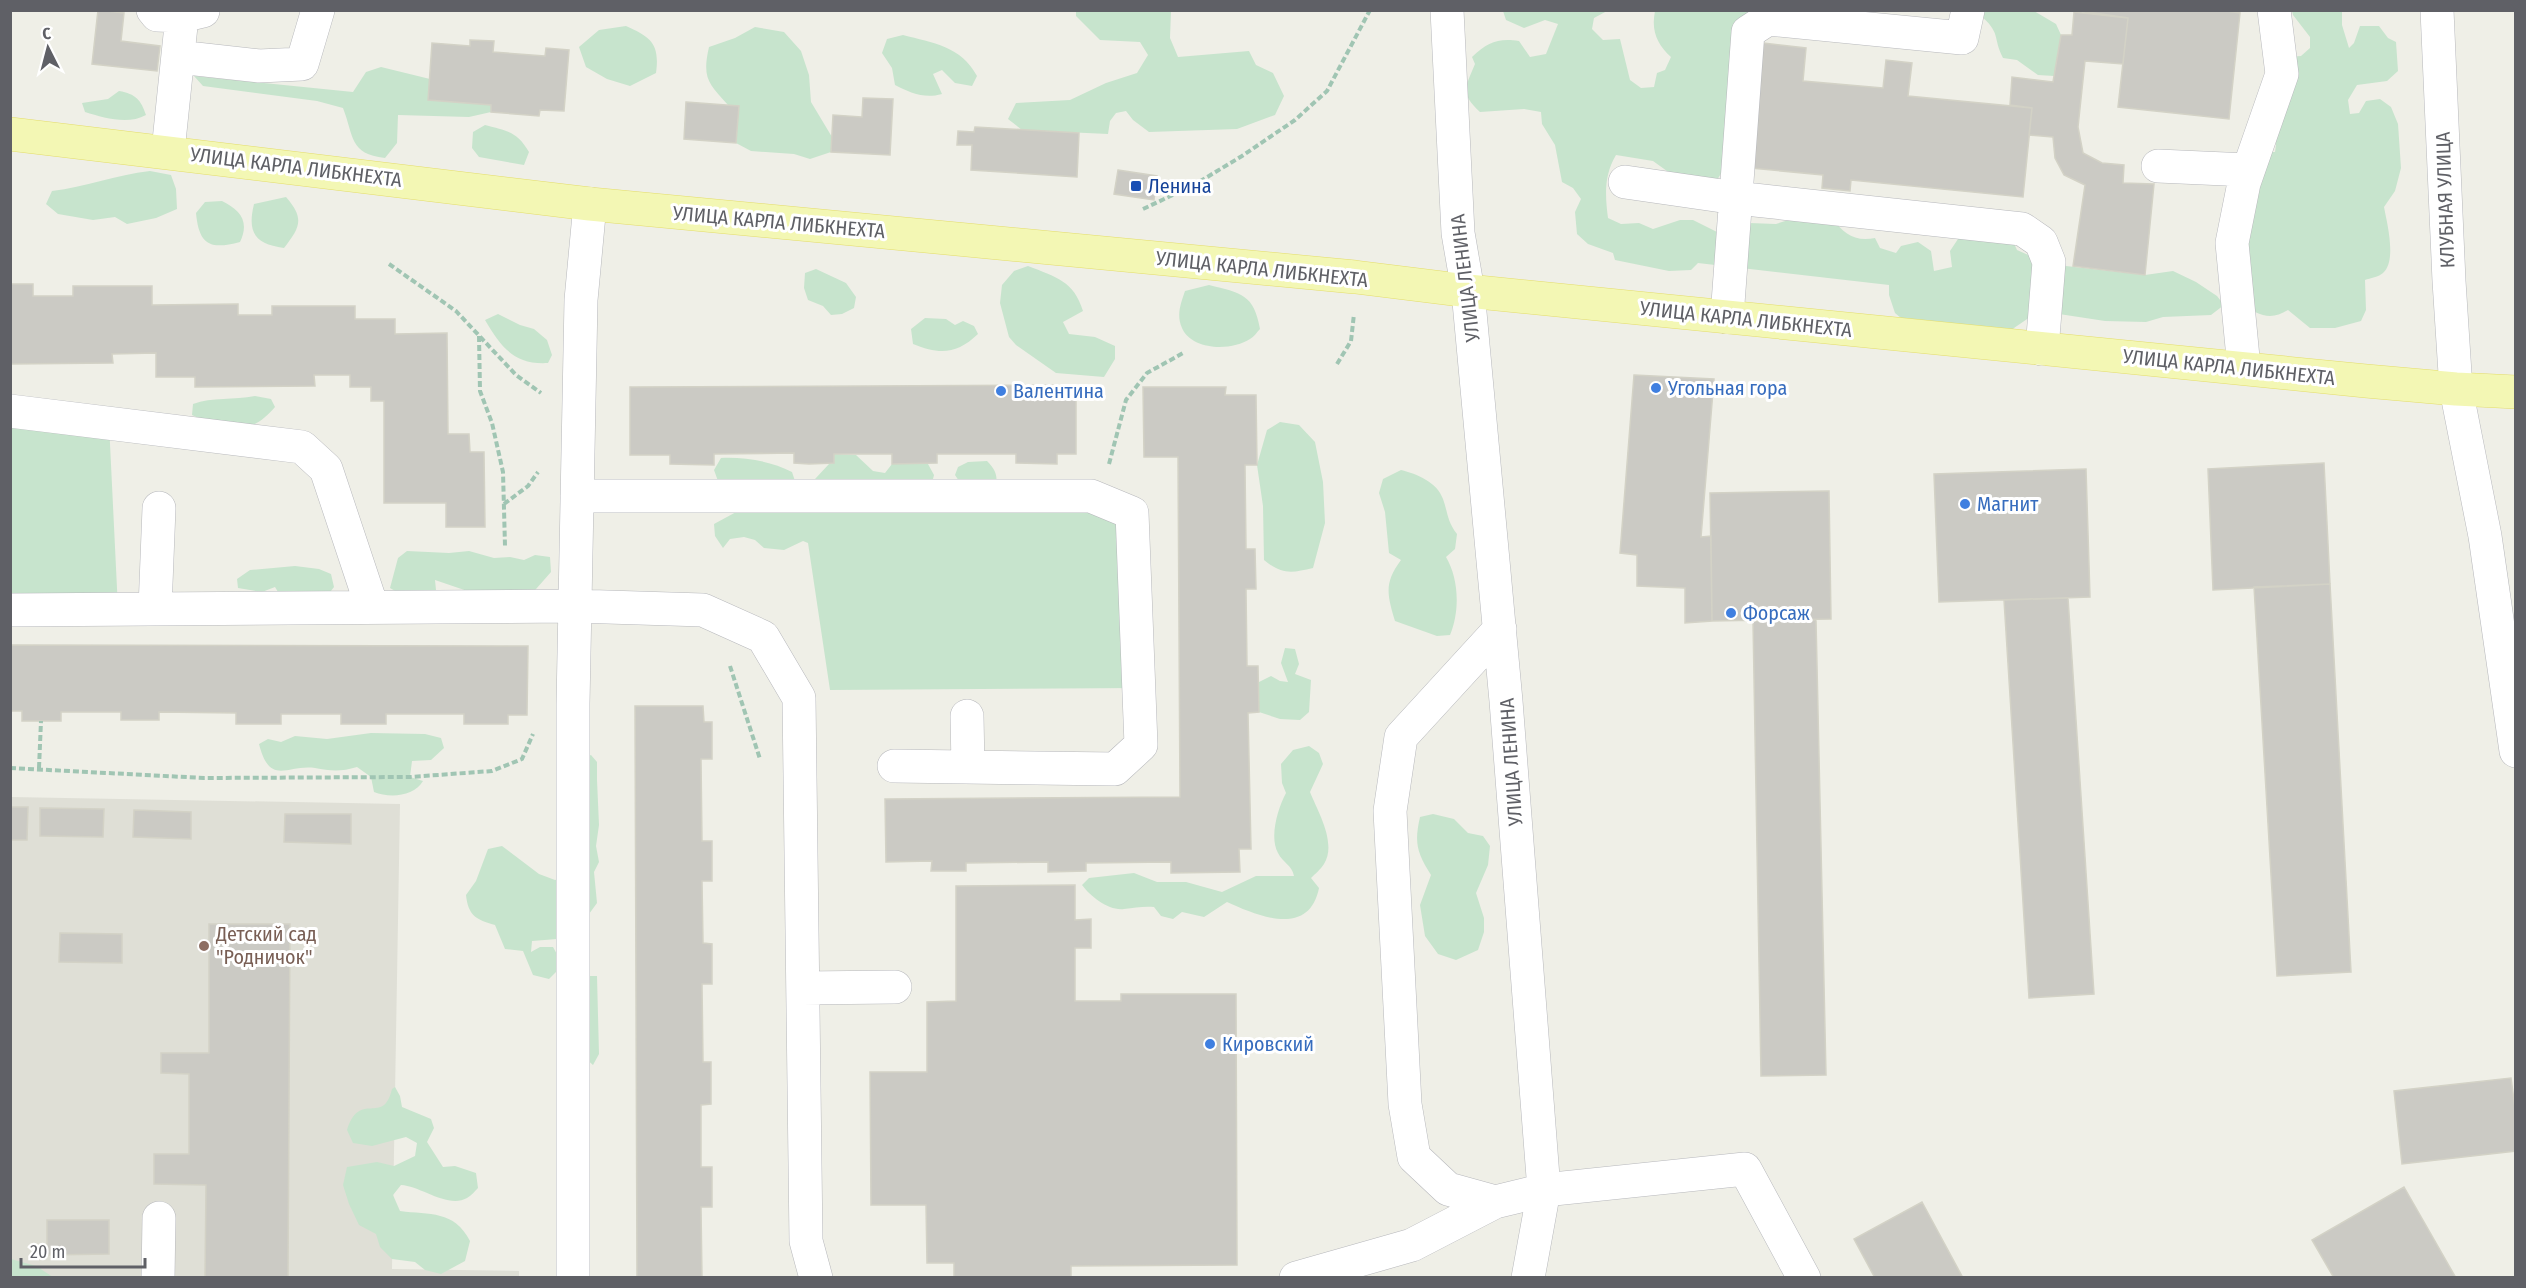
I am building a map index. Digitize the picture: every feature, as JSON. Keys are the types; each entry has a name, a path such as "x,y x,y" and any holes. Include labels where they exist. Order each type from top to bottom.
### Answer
{"main road":[{"name":"УЛИЦА КАРЛА ЛИБКНЕХТА","path":"10,134 590,204 1355,277 1468,291 2042,349 2456,389 2516,392"}],"street":[{"path":"178,57 259,66 302,64 318,10"},
{"name":"УЛИЦА ЛЕНИНА","path":"1447,10 1458,233 1468,291 1500,629 1544,1190 1528,1278"},
{"path":"1726,317 1748,32 1768,19 1962,38 1968,10"},
{"path":"2244,368 2232,243 2248,170 2282,74 2274,10"},
{"name":"КЛУБНАЯ УЛИЦА","path":"2437,10 2456,389 2485,536 2516,752"},
{"path":"168,152 178,57 180,12"},
{"path":"2158,166 2248,170"},
{"path":"1625,182 1736,198 2022,229 2041,242 2049,262 2042,349"},
{"path":"573,1278 575,606 581,300 590,204"},
{"path":"10,411 302,447 326,469 372,608"},
{"path":"577,496 1091,496 1132,513 1141,745 1114,769 894,766"},
{"path":"155,609 159,508"},
{"path":"10,610 575,606 703,610 763,637 799,698 806,1241 816,1278"},
{"path":"1495,1202 1448,1189 1414,1157 1405,1104 1390,812 1401,737 1500,629"},
{"path":"967,716 968,767"},
{"path":"803,988 895,987"},
{"path":"1296,1278 1412,1245 1495,1202 1544,1190 1745,1169 1804,1278"},
{"path":"158,1278 159,1218"}],"path":[{"path":"1143,209 1194,185 1295,120 1327,91 1370,10"},
{"path":"389,264 456,311 516,375 579,419"},
{"path":"1337,364 1351,341 1355,277"},
{"path":"479,335 480,391 492,423 503,472 505,546"},
{"path":"1091,496 1106,474 1126,400 1147,373 1185,352"},
{"path":"723,659 731,668 763,767"},
{"path":"39,768 41,722"},
{"path":"10,768 204,778 410,777 492,771 522,759 537,726"}],"shaded area":[{"name":"Детский сад \"Родничок\"","path":"11,797 400,804 392,1269 519,1271 519,1277 11,1278"}],"green space":[{"path":"1076,11 1171,11 1170,38 1178,57 1249,51 1256,65 1273,73 1284,96 1275,115 1237,129 1149,132 1133,120 1126,111 1116,113 1110,121 1108,134 1022,130 1008,119 1016,103 1070,100 1106,83 1137,73 1148,55 1140,42 1100,40 1076,16"},
{"path":"1503,11 1607,11 1594,18 1592,29 1603,40 1620,39 1630,80 1641,88 1654,87 1657,73 1665,70 1671,57 1656,37 1655,11 1751,11 1722,172 1712,188 1674,176 1653,161 1616,155 1607,178 1606,201 1608,218 1621,224 1639,223 1653,229 1680,220 1693,220 1723,235 1749,223 1776,224 1798,217 1832,217 1850,235 1861,239 1875,238 1880,248 1896,253 1901,246 1918,242 1931,251 1934,271 1952,267 1950,251 1962,233 2009,233 2017,250 2044,262 2145,275 2173,271 2217,296 2224,305 2211,315 2163,317 2146,322 2105,321 2046,312 2033,315 2014,328 2000,344 1908,324 1895,313 1889,295 1889,285 1698,263 1691,270 1669,271 1615,260 1613,253 1588,244 1577,234 1575,212 1581,199 1573,188 1562,182 1555,145 1542,124 1541,112 1524,109 1480,112 1469,100 1466,90 1475,64 1472,57 1494,42 1512,40 1519,41 1530,57 1546,54 1558,24 1545,20 1524,28 1506,20"},
{"path":"1979,11 2034,11 2056,24 2061,35 2054,76 2038,75 2017,60 2003,58 1994,31"},
{"path":"2292,11 2342,11 2342,25 2349,48 2354,43 2360,26 2379,26 2388,38 2396,42 2398,71 2387,81 2357,85 2348,100 2350,114 2359,113 2366,101 2380,99 2391,107 2398,124 2401,168 2395,191 2384,207 2390,242 2389,260 2383,273 2365,280 2366,310 2361,321 2335,328 2310,328 2288,310 2272,316 2255,312 2245,264 2249,244 2249,196 2262,152 2275,152 2273,131 2287,57 2301,56 2310,48 2310,37"},
{"path":"626,26 648,38 657,55 656,73 630,86 607,79 586,67 579,47 599,30"},
{"path":"755,27 784,32 801,51 809,75 811,102 832,137 831,152 810,159 794,154 751,151 736,143 739,106 728,105 711,85 706,66 707,57 709,47 735,38"},
{"path":"903,35 945,47 963,58 977,76 972,86 955,83 942,70 933,74 942,94 929,96 918,94 895,85 892,68 882,53 887,39"},
{"path":"381,67 430,79 429,100 491,105 491,112 469,117 398,115 397,143 385,158 373,156 359,148 343,108 317,101 203,86 194,76 353,92 366,72"},
{"path":"119,91 137,98 146,115 124,120 85,112 82,103 108,99"},
{"path":"485,125 511,133 525,145 529,152 524,165 479,157 472,148 473,132"},
{"path":"150,171 171,175 176,189 177,209 156,218 127,224 115,217 93,220 58,214 46,204 52,191"},
{"path":"286,197 296,211 297,228 284,248 266,244 253,230 254,204"},
{"path":"222,201 234,208 242,217 244,228 240,242 214,245 208,243 200,232 196,213 205,202"},
{"path":"1028,266 1063,281 1075,293 1083,311 1063,322 1069,334 1095,337 1115,346 1115,359 1104,377 1056,373 1016,345 1009,337 1000,303 1002,285 1014,271"},
{"path":"816,269 846,283 856,297 854,308 842,314 831,315 823,306 808,300 804,288 805,273"},
{"path":"1209,285 1238,293 1250,302 1260,329 1253,337 1233,346 1213,347 1203,345 1187,336 1179,318 1185,291"},
{"path":"498,314 534,329 547,340 552,355 548,363 526,361 503,346 485,320"},
{"path":"925,318 946,319 955,325 963,321 974,326 978,334 963,346 948,351 923,348 913,344 911,329"},
{"path":"255,396 271,399 275,407 256,424 236,429 226,428 192,415 193,404 215,399"},
{"path":"11,411 109,423 118,609 11,610"},
{"path":"1280,422 1299,425 1315,442 1323,482 1325,523 1313,568 1293,572 1276,568 1264,560 1263,506 1257,465 1267,430"},
{"path":"834,454 856,455 873,471 885,473 892,464 928,464 934,475 932,483 959,481 955,475 958,467 968,462 987,461 994,469 996,477 993,496 1132,513 1139,688 830,690 808,543 803,541 784,550 764,548 755,540 744,537 730,539 723,548 715,536 714,524 738,511 718,481 714,470 721,458 758,460 792,472 796,484 816,488 815,479 829,464 834,463"},
{"path":"1401,470 1420,476 1436,488 1443,499 1449,521 1457,534 1455,549 1446,557 1454,575 1457,595 1457,606 1450,635 1437,636 1395,621 1389,589 1392,575 1401,560 1389,553 1385,512 1379,493 1383,479"},
{"path":"407,551 449,553 469,551 494,558 510,557 524,560 535,555 550,557 551,572 529,597 479,595 435,580 436,590 430,596 402,595 390,588 398,558"},
{"path":"295,566 319,569 331,574 334,587 324,600 283,600 275,587 262,592 238,588 237,579 250,570"},
{"path":"1285,648 1295,649 1299,664 1295,674 1311,680 1309,712 1300,720 1280,719 1259,712 1259,682 1271,676 1288,682 1281,663"},
{"path":"371,733 425,734 441,738 444,748 431,760 412,761 410,777 423,781 419,786 401,795 387,795 374,792 371,777 357,767 336,771 315,768 281,771 274,769 263,757 259,744 268,739 281,742 295,736 327,739"},
{"path":"1309,746 1319,753 1323,764 1310,792 1325,828 1328,847 1324,864 1311,878 1319,888 1313,904 1305,913 1294,918 1281,919 1253,913 1227,902 1204,917 1182,912 1173,919 1161,916 1154,907 1112,908 1095,898 1082,885 1089,878 1134,873 1157,882 1186,882 1222,892 1256,876 1294,876 1278,853 1274,839 1280,806 1286,793 1282,783 1281,764 1293,750"},
{"path":"591,755 597,762 599,825 596,846 599,862 594,872 597,903 589,914 557,939 532,941 531,952 540,947 553,947 558,956 557,971 549,979 533,975 523,951 505,949 495,925 474,916 466,895 476,881 488,849 502,846 539,874 555,880 573,875 580,759"},
{"path":"1433,814 1454,819 1468,833 1483,836 1490,846 1488,865 1476,893 1484,918 1484,932 1478,950 1456,960 1438,954 1425,936 1420,905 1431,875 1418,848 1418,826 1420,817"},
{"path":"587,976 597,976 599,1054 593,1065 583,1056"},
{"path":"395,1087 402,1107 431,1119 434,1128 427,1142 443,1167 455,1166 476,1173 478,1188 460,1201 443,1199 401,1185 393,1195 400,1211 440,1216 457,1224 464,1231 470,1241 465,1261 441,1274 425,1270 415,1262 392,1259 380,1247 376,1234 359,1225 343,1185 347,1167 377,1162 394,1166 415,1156 417,1143 406,1137 372,1146 353,1143 347,1130 352,1118 358,1112 383,1106"},
{"path":"11,1259 36,1266 53,1277 11,1277"}],"building":[{"path":"98,10 124,13 121,41 160,46 157,71 92,64"},
{"path":"2074,10 2220,10 2240,13 2229,119 2118,107 2128,18"},
{"path":"2074,12 2128,18 2123,64 2085,61 2078,127 2083,153 2102,163 2124,165 2123,183 2154,184 2145,275 2073,266 2085,185 2064,175 2055,158 2053,137 2029,135 2032,108 2010,105 2012,77 2053,82 2061,35 2072,35"},
{"path":"470,40 494,41 493,52 545,56 546,48 569,50 564,111 540,110 539,116 491,112 491,105 428,100 432,43 470,46"},
{"path":"1763,43 1806,48 1803,81 1883,88 1886,60 1912,63 1908,96 2032,108 2023,197 1851,180 1850,191 1822,188 1823,175 1751,168"},
{"path":"863,98 893,99 890,155 831,152 833,115 862,117"},
{"path":"686,102 739,106 736,143 684,139"},
{"path":"975,127 1079,133 1077,177 971,170 972,145 957,145 958,131 974,132"},
{"path":"1118,170 1157,176 1154,200 1114,194"},
{"path":"10,284 33,284 33,296 73,296 73,286 152,286 152,305 238,304 238,315 272,315 272,306 355,306 355,319 395,319 395,334 447,333 448,434 469,434 470,452 484,452 485,527 446,527 446,503 384,503 384,401 371,401 371,387 350,387 350,375 314,375 315,386 195,387 195,377 156,377 156,353 112,354 113,363 10,364"},
{"path":"1634,375 1714,379 1701,537 1711,536 1712,621 1685,623 1685,588 1637,586 1637,555 1620,553"},
{"path":"1076,385 1076,454 1057,454 1057,464 1016,463 1016,454 937,454 937,463 892,464 892,454 834,454 834,463 809,464 794,463 794,453 714,454 714,465 670,464 670,455 630,455 630,387"},
{"path":"1143,387 1226,387 1225,395 1256,395 1257,465 1245,465 1246,549 1255,549 1256,589 1246,589 1247,666 1258,666 1259,712 1248,713 1251,849 1239,849 1240,872 1171,873 1171,862 1086,863 1086,871 1048,872 1048,862 966,863 966,871 931,871 932,861 886,862 885,799 1180,797 1178,457 1144,457"},
{"path":"2324,463 2330,584 2213,590 2208,469"},
{"path":"2086,469 2090,597 1939,602 1934,474"},
{"path":"1829,491 1831,619 1712,621 1710,493"},
{"path":"2330,584 2351,972 2277,976 2254,587"},
{"path":"2068,598 2094,994 2029,998 2004,600"},
{"path":"1816,620 1826,1075 1761,1076 1753,621"},
{"path":"10,645 528,646 527,715 508,715 508,724 464,724 464,714 386,714 386,724 341,724 341,714 281,714 281,724 236,724 236,713 159,712 159,720 121,720 121,712 61,712 61,721 22,721 22,711 10,711"},
{"path":"635,706 703,706 704,722 712,722 712,759 701,759 702,841 712,841 712,881 702,881 703,943 712,944 712,984 702,984 703,1062 711,1062 711,1104 701,1105 701,1167 712,1167 712,1207 701,1207 702,1278 637,1278"},
{"path":"10,807 28,807 27,840 10,840"},
{"path":"40,808 104,809 103,837 40,836"},
{"path":"134,810 191,812 191,839 133,837"},
{"path":"285,814 351,814 351,844 284,842"},
{"path":"1075,885 1075,920 1091,919 1091,948 1075,948 1075,1001 1121,1001 1121,994 1236,994 1237,1265 1071,1266 1071,1278 954,1278 954,1263 927,1263 926,1205 871,1205 870,1072 927,1072 927,1002 956,1001 956,886"},
{"path":"209,924 290,924 288,1278 205,1278 206,1185 154,1184 154,1154 189,1154 189,1074 161,1073 161,1053 209,1053"},
{"path":"60,933 122,934 122,963 59,962"},
{"path":"2511,1078 2516,1115 2516,1151 2402,1164 2394,1091"},
{"path":"2404,1187 2456,1278 2334,1278 2312,1240"},
{"path":"1922,1202 1963,1278 1875,1278 1854,1239"},
{"path":"47,1220 109,1220 109,1254 47,1255"}],"place":[{"name":"Ленина","path":"1136,186"},
{"name":"Угольная гора","path":"1656,388"},
{"name":"Валентина","path":"1001,391"},
{"name":"Магнит","path":"1965,504"},
{"name":"Форсаж","path":"1731,613"},
{"name":"Детский сад \"Родничок\"","path":"204,946"},
{"name":"Кировский","path":"1210,1044"}]}
